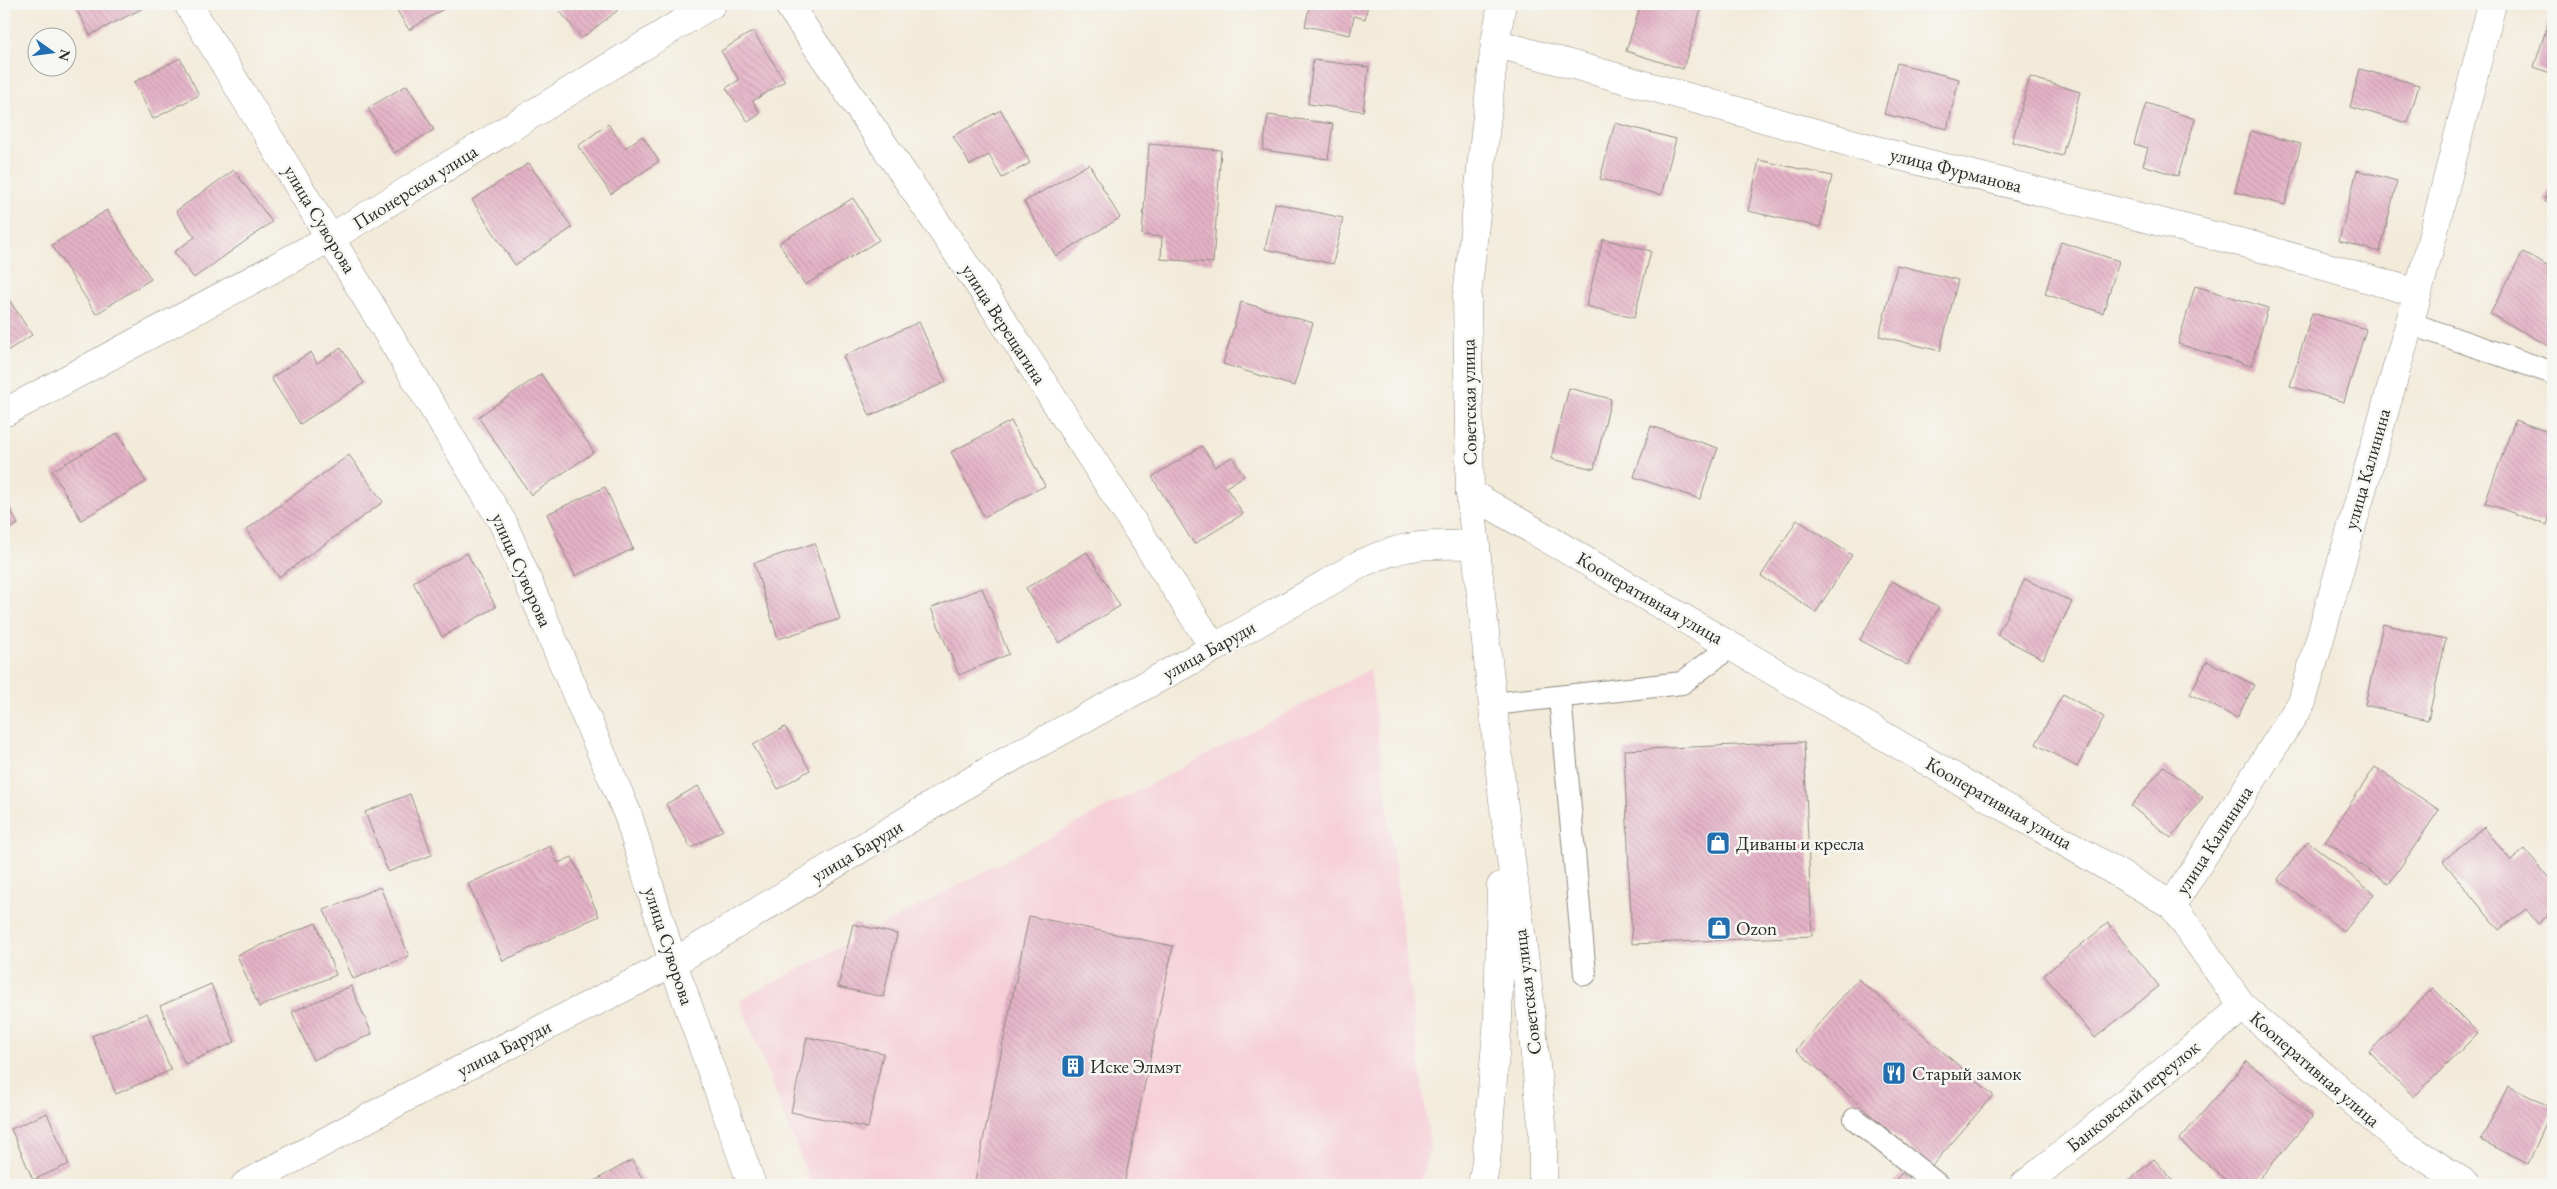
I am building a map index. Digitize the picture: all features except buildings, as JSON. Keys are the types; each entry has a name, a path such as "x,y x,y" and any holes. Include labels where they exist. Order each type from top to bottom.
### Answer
{"street":[{"name":"улица Суворова","path":"188,4 332,238 503,523 628,814 673,963 752,1185"},
{"name":"Пионерская улица","path":"4,413 332,238 712,4"},
{"name":"улица Верещагина","path":"788,4 992,304 1214,648"},
{"name":"Советская улица","path":"1502,4 1495,43 1467,296 1470,493 1503,800 1531,1016 1543,1134 1543,1185"},
{"name":"улица Калинина","path":"2172,905 2302,702 2418,293 2492,4"},
{"name":"улица Фурманова","path":"1495,43 1887,153 2247,244 2418,293"},
{"name":"Кооперативная улица","path":"1470,493 2172,905 2243,1007 2402,1143 2468,1185"},
{"name":"улица Баруди","path":"245,1185 429,1086 673,963 988,771 1214,648 1362,563 1386,552 1423,544 1476,545"},
{"name":"Советская улица","path":"1482,1185 1486,1162 1498,1018 1503,800"},
{"name":"Банковский переулок","path":"2024,1185 2243,1007"}],"lane":[{"path":"2408,323 2553,373"},
{"path":"1493,704 1682,683 1731,646"},
{"path":"1560,696 1585,974"},
{"path":"1855,1119 1938,1185"}],"shaded area":[{"path":"1370,669 1430,1147 1419,1185 811,1185 740,1000"}],"place":[{"name":"Диваны и кресла","path":"1718,843"},
{"name":"Ozon","path":"1719,928"},
{"name":"Иске Элмэт","path":"1073,1066"},
{"name":"Старый замок","path":"1894,1073"}]}
